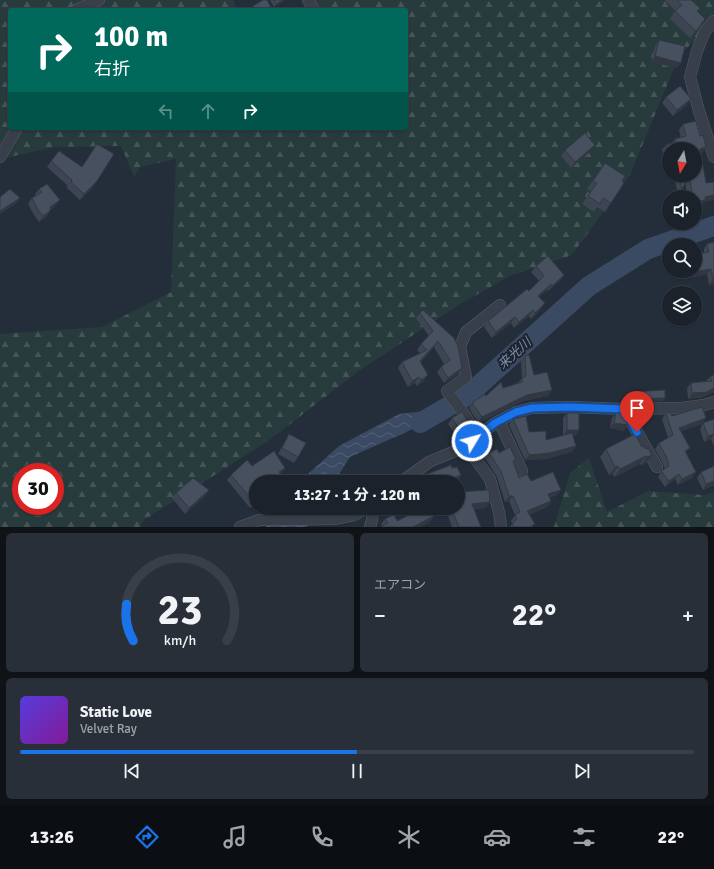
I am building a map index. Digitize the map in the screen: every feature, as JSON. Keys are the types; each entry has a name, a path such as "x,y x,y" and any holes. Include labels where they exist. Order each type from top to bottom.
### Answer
{"street":[{"path":"81,8 99,0"},
{"path":"714,21 705,31 697,51 690,77 714,157"},
{"path":"0,156 16,130"},
{"path":"478,436 447,391 466,377 460,347 466,332 500,305"},
{"path":"411,475 429,462 465,445 499,421 516,412 532,408 682,408 714,402"},
{"path":"624,409 657,467"},
{"path":"499,421 522,471"},
{"path":"465,445 490,479 499,512 501,527"},
{"path":"240,527 259,520 327,520 356,515"},
{"path":"370,527 372,515"}],"green space":[{"path":"0,0 234,0 236,8 8,8 8,130 408,130 408,8 302,8 310,0 714,0 714,21 679,56 630,175 572,255 510,276 457,306 359,371 268,441 144,520 140,527 0,527 0,334 102,327 171,292 176,159 140,167 134,177 121,146 55,147 0,159"},
{"path":"589,458 607,512 648,491 704,495 714,492 714,527 554,527 570,473"}],"water":[{"path":"444,409 440,417 350,457 338,475 308,475 339,446 399,414"},
{"path":"275,515 314,515 307,527 266,527"}],"building":[{"path":"263,0 267,0 271,8 254,8 253,6"},
{"path":"274,0 283,0 276,4"},
{"path":"677,0 691,0 700,8 697,11 705,19 696,31 675,11 682,5"},
{"path":"659,40 685,46 681,63 655,56"},
{"path":"680,86 691,99 677,110 666,97"},
{"path":"696,121 700,136 703,135 706,147 702,148 702,142 676,142 675,139 686,136 683,124"},
{"path":"585,133 595,145 575,162 565,150"},
{"path":"97,144 114,154 97,181 84,194 71,182 72,180 51,161 59,151 82,167"},
{"path":"702,160 706,183 714,182 714,195 705,197 705,200 702,201 702,190 692,190 690,182 702,182"},
{"path":"605,163 625,176 622,181 624,183 611,203 603,198 600,204 588,196 597,183 593,181"},
{"path":"680,182 686,182 682,189"},
{"path":"47,184 60,200 50,207 50,211 43,216 32,198 42,192 39,189"},
{"path":"10,189 20,198 0,211 0,197"},
{"path":"714,242 714,279 711,269 702,270 702,253 709,252 707,244"},
{"path":"548,256 564,275 538,296 545,303 535,313 533,310 519,322 515,317 496,332 488,321 527,289 529,291 544,276 536,266"},
{"path":"423,310 454,338 458,346 462,368 448,378 441,367 450,360 438,341 420,361 428,375 421,380 419,377 412,381 402,362 427,350 421,344 433,331 420,313"},
{"path":"529,355 534,375 547,372 552,390 527,395 482,417 472,403 485,394 486,396 501,382 503,388 522,382 522,378 526,376 525,356"},
{"path":"714,375 714,388 707,392 692,393 691,383 712,381 710,377"},
{"path":"665,390 665,398 630,399 630,392"},
{"path":"702,407 706,418 679,428 690,448 685,451 696,472 682,479 679,474 669,481 661,471 669,466 667,458 659,443 673,435 666,413 669,412 672,416"},
{"path":"462,412 469,423 459,428 452,418"},
{"path":"616,412 626,414 629,419 628,425 614,423"},
{"path":"567,413 579,413 579,430 567,430"},
{"path":"526,416 529,432 546,431 546,440 572,433 576,446 550,453 529,455 513,419"},
{"path":"714,419 714,434 708,436 703,423"},
{"path":"289,434 306,443 298,457 282,448"},
{"path":"635,434 642,447 644,446 646,449 648,448 652,455 646,456 620,469 618,466 615,467 606,449"},
{"path":"510,447 516,460 513,461 519,478 527,474 531,481 553,472 561,490 548,494 551,501 527,511 535,524 530,527 514,527 512,524 517,519 515,515 520,512 513,496 509,496 501,471 489,453 497,449 499,453"},
{"path":"274,451 285,468 279,472 281,475 249,475 249,496 231,475 247,460 252,466"},
{"path":"451,465 452,468 457,467 461,475 425,475"},
{"path":"714,466 714,481 706,484 701,472"},
{"path":"193,478 209,490 189,508 176,493"},
{"path":"489,490 490,502 472,504 481,527 459,527 454,515 465,515 465,492"},
{"path":"392,515 394,515 397,521 409,515 434,516 413,527 382,527 388,523 385,519"}],"waterway":[{"name":"来光川","path":"420,423 468,395 589,286 648,249 714,226"}],"route":[{"path":"472,441 495,423 516,412 532,408 570,407 624,409 637,432"}]}
